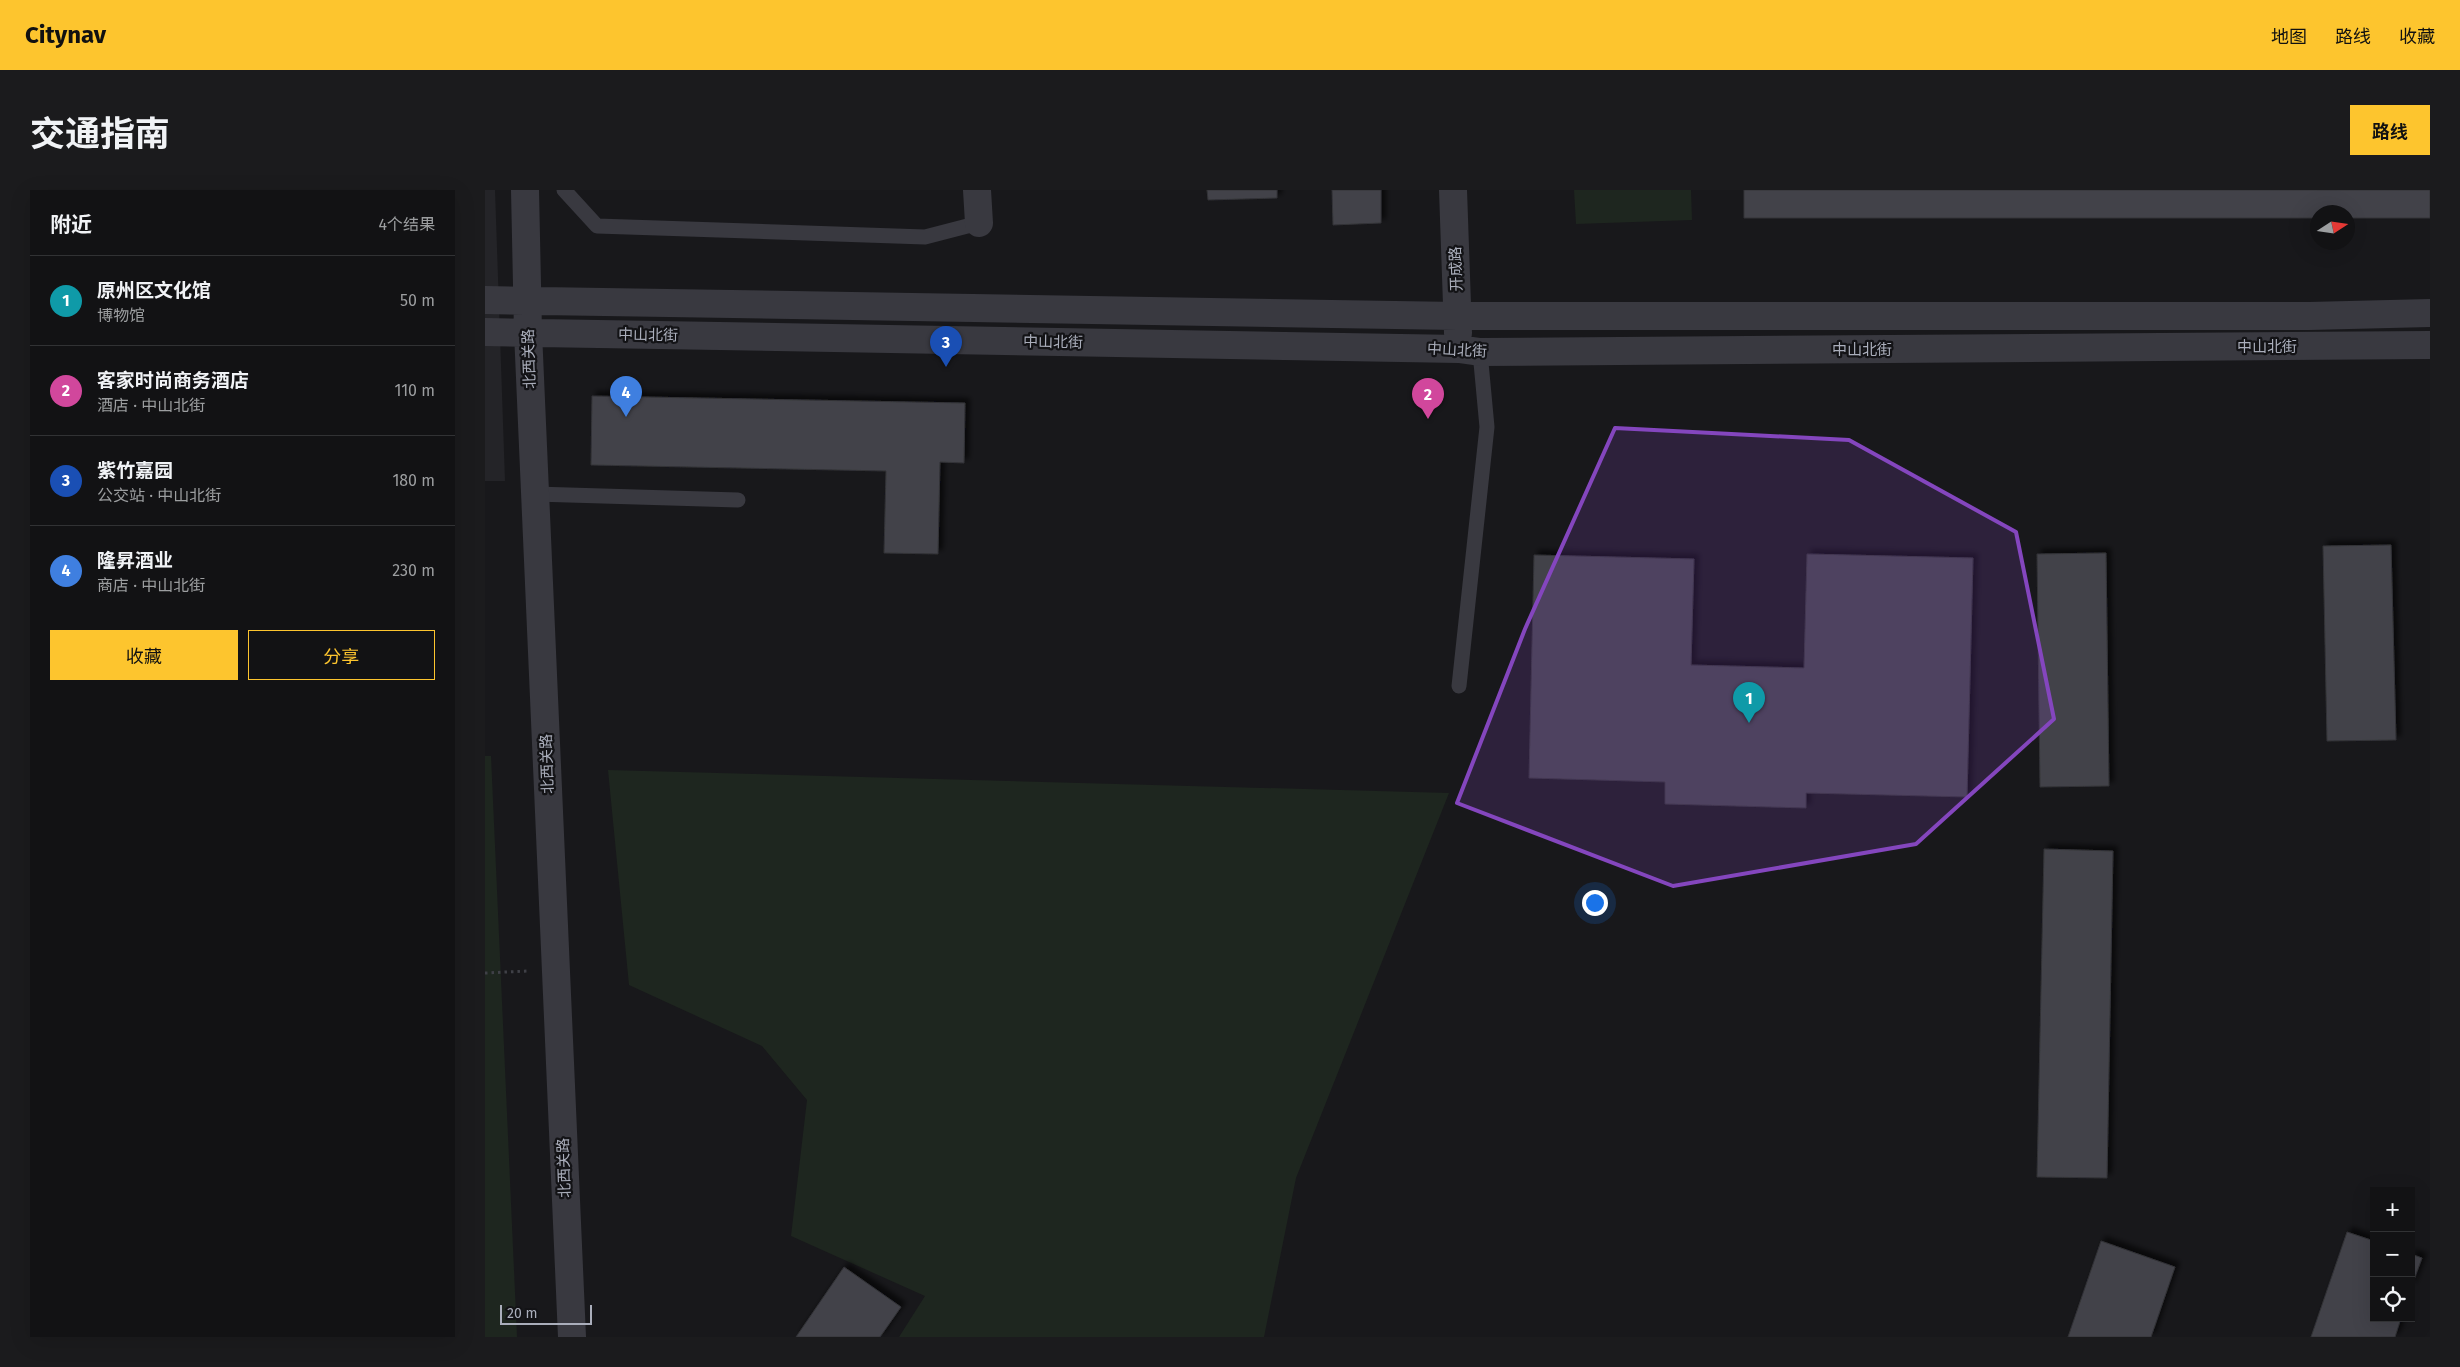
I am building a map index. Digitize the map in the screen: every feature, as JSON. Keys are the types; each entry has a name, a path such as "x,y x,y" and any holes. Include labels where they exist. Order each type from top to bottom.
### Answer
{"street":[{"name":"北西关路","path":"525,190 528,332 572,1337"},
{"path":"977,190 979,224"},
{"name":"开成路","path":"1453,190 1457,316 1469,350"},
{"name":"中山北街","path":"485,300 1457,316 2309,316 2430,313"},
{"name":"中山北街","path":"485,332 1469,350 2430,345"}],"lane":[{"path":"564,190 597,226 925,237 979,224"},
{"path":"1459,686 1487,427 1469,350"},
{"path":"535,494 738,500"}],"path":[{"path":"485,973 556,970"}],"highlighted area":[{"path":"1615,428 1849,440 2016,532 2054,719 1916,844 1673,886 1457,803 1525,629"}],"shaded area":[{"path":"485,190 495,190 505,481 485,481"},
{"path":"1574,190 1691,190 1692,220 1576,224"},
{"path":"485,756 491,756 517,1337 485,1337"},
{"path":"608,770 1449,793 1296,1178 1264,1337 899,1337 925,1296 791,1236 807,1100 762,1046 629,985"}],"building":[{"path":"1207,190 1277,190 1277,198 1208,200"},
{"path":"1332,190 1381,190 1381,223 1333,225"},
{"path":"1744,190 2430,190 2430,218 2355,218 2355,205 2310,205 2310,218 1744,218"},
{"path":"592,396 965,403 964,463 940,462 938,554 884,553 886,471 591,465"},
{"path":"2391,545 2396,740 2327,741 2323,546"},
{"path":"2106,553 2109,786 2040,787 2037,554"},
{"path":"1807,554 1973,558 1967,797 1806,793 1806,808 1665,804 1665,782 1529,778 1534,555 1694,559 1691,665 1804,668"},
{"path":"2044,849 2113,851 2107,1178 2037,1177"},
{"path":"2347,1232 2370,1240 2370,1322 2400,1322 2395,1337 2311,1337"},
{"path":"2101,1241 2175,1267 2151,1337 2068,1337"},
{"path":"2415,1255 2422,1258 2415,1277"},
{"path":"844,1267 901,1307 880,1337 796,1337"}],"place":[{"name":"紫竹嘉园","path":"946,367"},
{"name":"隆昇酒业","path":"626,417"},
{"name":"客家时尚商务酒店","path":"1428,419"},
{"name":"原州区文化馆","path":"1749,723"}]}
